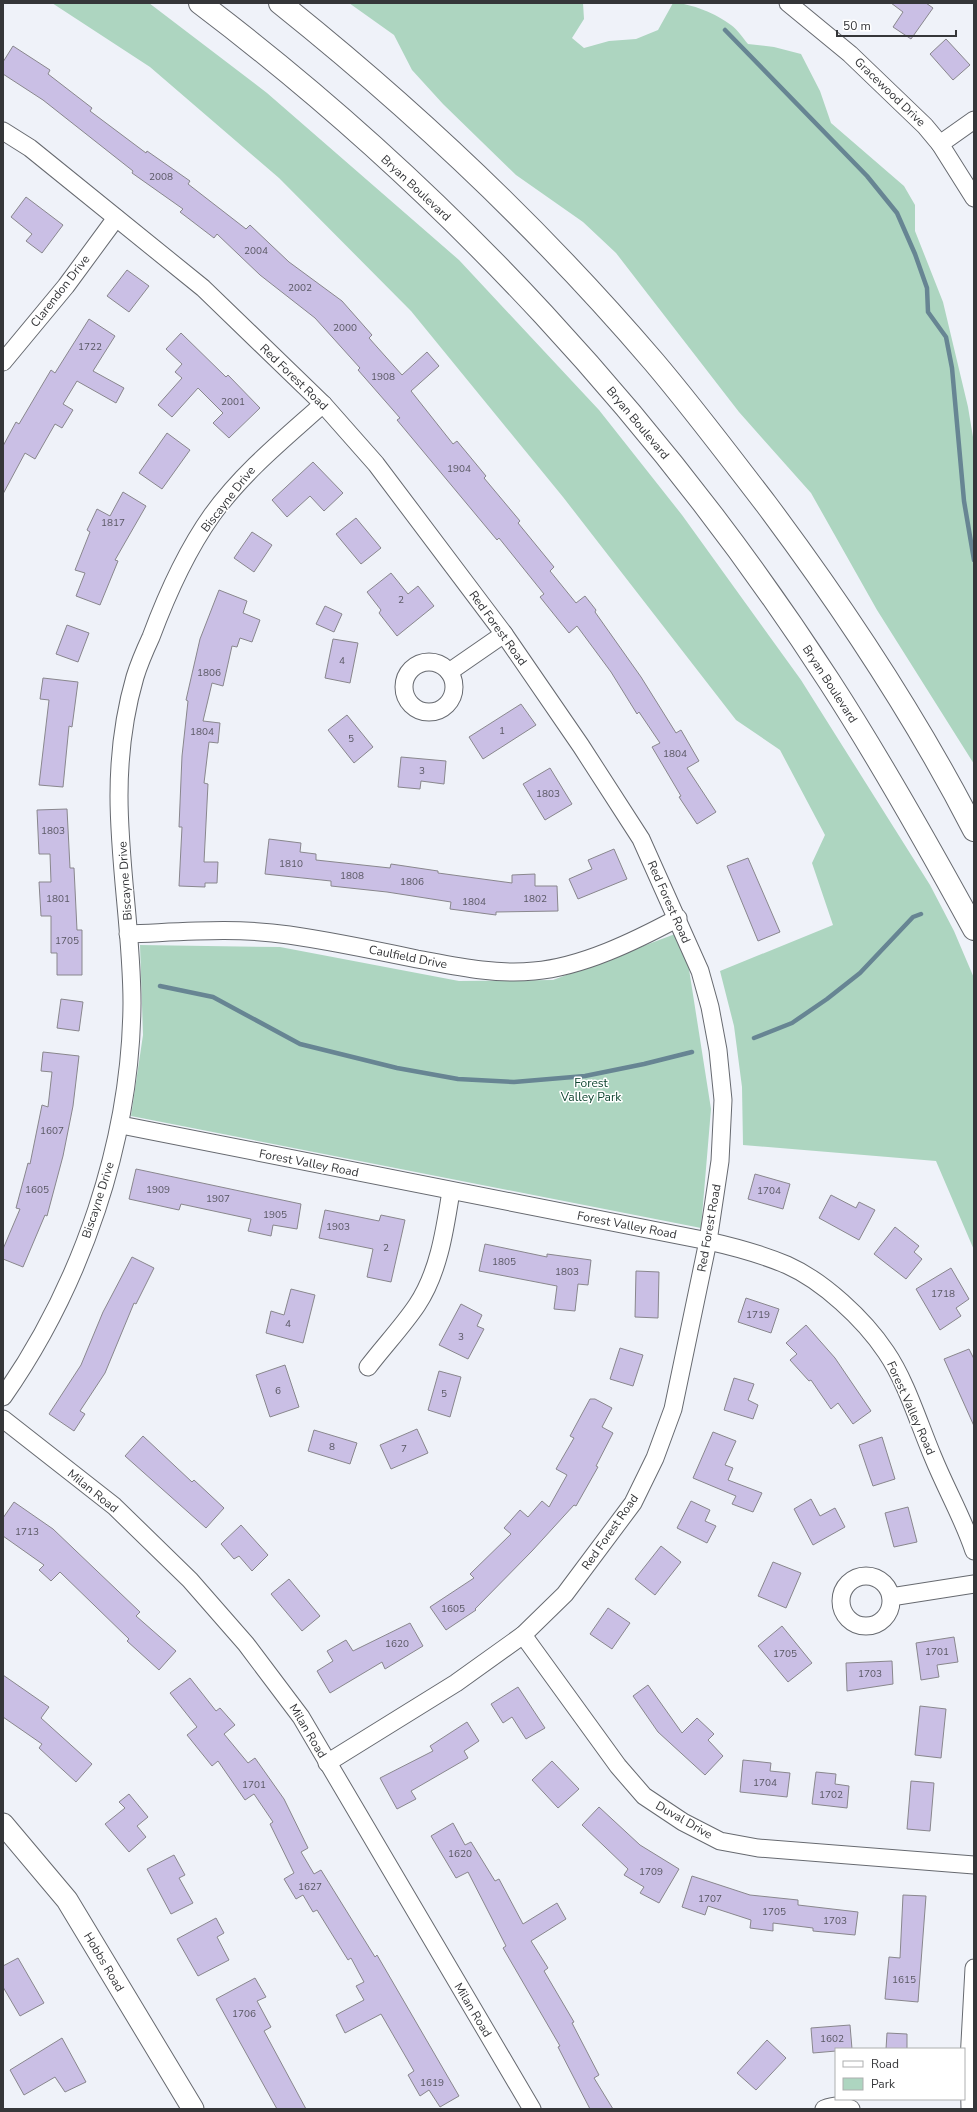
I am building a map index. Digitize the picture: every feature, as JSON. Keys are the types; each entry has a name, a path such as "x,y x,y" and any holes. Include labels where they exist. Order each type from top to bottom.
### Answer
{"highway":[{"name":"Bryan Boulevard","path":"200,3 299,82 426,196 526,297 623,404 712,515 829,680 888,775 974,929"},
{"path":"280,3 396,101 464,164 540,239 653,362 736,466 818,574 887,677 920,731 974,830"}],"street":[{"name":"Gracewood Drive","path":"788,3 850,54 898,98 940,144 974,198"},
{"path":"940,144 974,120"},
{"name":"Red Forest Road","path":"3,131 30,148 203,288 324,404 376,464 504,634 581,746 641,839 678,918 700,971 710,1007 718,1050 722,1091 720,1161 708,1241 673,1409 655,1458 633,1503 565,1594 523,1635 456,1682 327,1763"},
{"name":"Clarendon Drive","path":"3,362 66,286 116,218"},
{"name":"Biscayne Drive","path":"3,1397 17,1377 58,1304 79,1257 108,1170 121,1125 128,1065 132,1003 119,797 123,736 135,677 180,567 212,515 257,462 324,404"},
{"path":"449,672 504,634"},
{"name":"Caulfield Drive","path":"128,934 231,930 288,935 463,968 497,972 534,971 576,963 648,934 678,918"},
{"name":"Forest Valley Road","path":"121,1125 708,1241 749,1250 788,1265 823,1287 857,1316 886,1352 906,1392 966,1528 974,1551"},
{"path":"368,1367 418,1304 435,1268 446,1226 450,1191"},
{"name":"Milan Road","path":"3,1419 114,1506 190,1580 246,1644 301,1717 532,2109"},
{"path":"891,1596 974,1584"},
{"name":"Duval Drive","path":"523,1635 618,1766 644,1796 683,1822 720,1841 758,1848 974,1865"},
{"name":"Hobbs Road","path":"3,1824 67,1900 193,2109"},
{"path":"970,2109 969,2061 974,1968"},
{"path":"824,2109 833,2106 842,2106 851,2109"}],"green space":[{"path":"52,3 149,3 267,93 459,260 599,410 682,515 801,680 930,885 954,931 974,978 974,1250 936,1161 743,1145 742,1087 734,1026 720,971 833,925 812,863 825,835 780,750 736,720 563,497 411,311 279,178 150,67"},
{"path":"349,3 583,3 584,19 572,38 584,48 609,41 636,39 658,30 673,3 680,3 704,10 725,21 736,29 748,44 774,47 801,54 820,91 831,123 904,186 915,205 915,231 943,302 968,407 974,443 974,764 877,610 811,493 739,412 616,253 583,222 516,175 443,104 412,70 394,35"},
{"name":"Forest Valley Park","path":"683,931 711,1109 701,1228 131,1116 143,1035 140,945 280,947 459,981 553,980"}],"building":[{"path":"891,3 926,3 933,8 911,39 893,27 903,12"},
{"path":"946,39 970,65 953,80 930,54"},
{"path":"13,46 50,70 48,74 92,108 90,111 146,153 147,151 190,181 188,184 246,229 250,225 289,262 342,301 372,335 369,338 402,375 427,352 439,366 411,391 453,444 457,441 486,476 484,478 520,521 518,523 554,567 550,571 576,603 585,596 596,610 595,612 641,677 676,733 681,730 699,761 687,768 716,812 697,824 679,797 681,796 652,747 660,743 639,712 637,714 611,672 577,626 569,633 540,597 544,594 499,538 497,540 397,420 400,418 358,370 360,368 315,318 260,275 217,234 214,238 180,212 183,209 132,173 133,171 43,100 3,74 3,62"},
{"path":"26,197 63,225 42,253 26,241 32,234 11,217"},
{"path":"127,270 149,286 129,312 107,296"},
{"path":"89,319 115,336 93,371 124,388 116,403 77,381 63,404 73,410 62,428 55,424 35,459 25,453 3,494 3,446 16,422 19,424 51,370 55,373"},
{"path":"181,333 226,377 228,375 260,408 229,438 213,423 223,413 198,388 172,417 158,405 182,378 175,372 182,364 166,349"},
{"path":"167,433 190,450 162,489 139,473"},
{"path":"313,462 343,493 324,511 310,496 287,517 272,500"},
{"path":"123,492 146,506 115,560 118,561 100,605 76,596 85,573 75,570 90,532 87,530 97,509 110,516"},
{"path":"356,518 381,548 361,564 336,534"},
{"path":"252,532 272,545 254,572 234,558"},
{"path":"391,573 408,594 418,586 434,606 397,636 379,613 381,610 367,592"},
{"path":"219,590 247,601 243,613 260,620 252,642 240,638 237,647 232,646 223,686 212,683 203,721 220,723 218,743 209,742 204,783 208,784 204,862 218,862 217,883 205,883 205,887 179,886 182,827 179,827 182,756 188,701 186,700 200,639"},
{"path":"325,606 342,614 334,632 316,624"},
{"path":"67,625 89,633 78,662 56,654"},
{"path":"333,639 358,643 350,683 325,678"},
{"path":"43,678 78,682 72,727 69,726 63,787 39,785 49,700 40,699"},
{"path":"521,704 536,725 483,759 469,737"},
{"path":"347,715 373,747 354,763 328,730"},
{"path":"401,757 446,761 444,784 421,781 420,789 398,787"},
{"path":"550,768 572,804 545,820 523,784"},
{"path":"67,809 70,868 74,868 77,930 82,930 82,975 57,975 57,953 51,953 51,916 41,916 39,882 51,882 50,854 39,854 37,810"},
{"path":"269,839 301,843 300,852 316,854 316,860 390,868 391,864 438,871 438,873 512,883 512,875 535,874 535,886 557,886 558,911 496,912 496,915 450,909 451,902 387,892 331,886 331,881 265,874"},
{"path":"614,849 627,879 578,899 569,879 592,869 588,860"},
{"path":"748,858 780,932 758,941 727,866"},
{"path":"61,999 83,1002 79,1031 57,1028"},
{"path":"43,1052 79,1056 73,1106 63,1156 47,1216 45,1215 23,1267 3,1259 3,1249 20,1209 16,1208 28,1163 30,1164 42,1105 48,1107 52,1072 41,1071"},
{"path":"136,1169 301,1204 297,1229 273,1225 271,1236 248,1231 251,1219 181,1204 179,1210 129,1199"},
{"path":"755,1174 790,1184 783,1209 748,1199"},
{"path":"831,1195 856,1208 859,1202 875,1210 859,1240 819,1218"},
{"path":"325,1210 379,1221 381,1215 405,1220 391,1282 367,1277 373,1249 319,1238"},
{"path":"895,1227 919,1246 914,1252 922,1259 906,1279 874,1254"},
{"path":"485,1244 547,1257 547,1254 591,1260 588,1285 578,1284 575,1311 554,1309 557,1286 479,1271"},
{"path":"132,1257 154,1268 136,1304 134,1303 105,1373 80,1411 85,1414 74,1431 49,1414 81,1365 103,1312"},
{"path":"951,1268 969,1299 956,1308 961,1316 940,1330 916,1289"},
{"path":"636,1271 659,1272 658,1318 635,1317"},
{"path":"291,1289 315,1295 303,1343 266,1333 271,1311 284,1315"},
{"path":"746,1298 779,1309 771,1333 738,1322"},
{"path":"461,1304 482,1315 477,1326 484,1329 468,1359 439,1345"},
{"path":"806,1325 835,1358 871,1411 853,1424 838,1403 831,1409 811,1380 809,1381 790,1360 797,1354 786,1343"},
{"path":"620,1348 643,1355 633,1386 610,1379"},
{"path":"969,1349 974,1359 974,1426 944,1359"},
{"path":"285,1365 299,1407 270,1417 256,1375"},
{"path":"439,1371 461,1377 450,1417 428,1410"},
{"path":"734,1378 754,1384 748,1400 758,1405 753,1419 724,1410"},
{"path":"590,1399 595,1399 612,1408 602,1427 613,1433 596,1466 598,1467 576,1506 574,1505 532,1551 475,1609 476,1610 446,1630 430,1607 474,1578 470,1574 511,1534 504,1528 520,1510 528,1517 542,1501 549,1507 567,1475 556,1469 574,1438 570,1436"},
{"path":"417,1429 428,1453 391,1469 380,1445"},
{"path":"314,1430 357,1443 350,1464 308,1451"},
{"path":"713,1432 736,1441 725,1465 733,1468 728,1480 762,1493 753,1512 732,1504 736,1496 693,1478"},
{"path":"143,1436 192,1482 194,1480 224,1508 206,1528 125,1456"},
{"path":"882,1437 895,1479 873,1486 859,1445"},
{"path":"811,1499 820,1516 835,1508 845,1527 813,1545 794,1509"},
{"path":"691,1501 710,1510 705,1521 716,1526 707,1543 677,1528"},
{"path":"14,1502 53,1529 140,1612 136,1616 176,1651 159,1670 127,1641 129,1639 60,1572 51,1581 39,1570 44,1565 3,1536 3,1518"},
{"path":"908,1507 917,1542 894,1547 885,1513"},
{"path":"241,1525 268,1555 252,1571 239,1556 234,1559 221,1544"},
{"path":"661,1546 681,1562 655,1595 635,1579"},
{"path":"773,1562 801,1573 786,1608 758,1596"},
{"path":"289,1579 320,1616 302,1631 271,1594"},
{"path":"608,1608 630,1623 612,1649 590,1634"},
{"path":"410,1623 423,1646 385,1669 382,1662 330,1693 317,1671 333,1661 327,1651 346,1640 353,1651"},
{"path":"782,1626 812,1663 788,1682 758,1646"},
{"path":"954,1637 958,1662 937,1665 939,1677 921,1680 916,1643"},
{"path":"892,1661 893,1684 847,1691 846,1663"},
{"path":"3,1675 49,1707 41,1718 92,1764 76,1782 39,1748 42,1744 3,1717"},
{"path":"190,1678 216,1711 220,1708 235,1725 224,1734 248,1763 255,1758 284,1799 308,1848 301,1852 314,1874 321,1870 375,1957 377,1955 459,2096 440,2107 429,2090 420,2096 408,2075 414,2071 381,2014 345,2033 336,2015 364,2000 356,1986 364,1982 351,1958 348,1960 317,1910 313,1912 303,1895 296,1899 284,1879 294,1873 270,1824 273,1822 254,1794 245,1800 218,1761 212,1766 187,1735 197,1727 170,1693"},
{"path":"648,1685 682,1733 697,1718 714,1734 708,1740 723,1756 705,1775 658,1732 633,1696"},
{"path":"518,1687 545,1728 526,1739 512,1717 503,1723 491,1704"},
{"path":"920,1706 946,1709 941,1758 915,1755"},
{"path":"467,1722 479,1741 464,1751 468,1758 411,1791 416,1799 397,1809 380,1778 433,1751 430,1746"},
{"path":"743,1760 771,1763 770,1771 790,1773 787,1797 740,1792"},
{"path":"552,1761 579,1789 558,1808 532,1780"},
{"path":"816,1772 836,1774 835,1784 849,1786 847,1808 812,1804"},
{"path":"911,1781 934,1783 930,1831 907,1829"},
{"path":"129,1794 148,1817 137,1826 146,1837 129,1852 105,1824 125,1808 119,1802"},
{"path":"599,1807 640,1845 679,1869 659,1903 640,1893 644,1887 624,1875 628,1869 582,1825"},
{"path":"453,1823 465,1845 471,1842 495,1881 499,1879 523,1924 557,1903 566,1919 531,1941 548,1968 544,1971 574,2022 572,2023 599,2075 594,2078 613,2109 590,2109 558,2047 560,2046 503,1948 506,1946 468,1872 456,1878 431,1836"},
{"path":"174,1855 185,1875 179,1878 193,1903 171,1914 147,1869"},
{"path":"692,1876 750,1895 798,1900 798,1905 858,1912 855,1935 813,1931 813,1928 773,1923 773,1931 750,1928 751,1920 708,1906 705,1915 682,1907"},
{"path":"903,1895 926,1896 918,2002 885,1999 889,1957 900,1958"},
{"path":"216,1918 224,1933 217,1937 229,1960 198,1976 177,1939"},
{"path":"18,1958 44,2003 20,2016 3,1987 3,1966"},
{"path":"255,1978 266,1997 257,2001 271,2027 264,2031 306,2109 277,2109 216,1999"},
{"path":"850,2025 852,2048 835,2048 835,2051 813,2053 811,2028"},
{"path":"887,2033 907,2034 907,2048 886,2048"},
{"path":"62,2038 86,2082 65,2092 55,2077 24,2095 10,2070"},
{"path":"767,2040 786,2058 756,2090 737,2073"}],"waterway":[{"path":"725,30 867,176 897,213 915,254 927,288 928,312 946,337 952,368 964,501 974,560"},
{"path":"754,1038 792,1023 827,999 860,973 913,917 921,914"},
{"path":"160,986 213,997 300,1044 397,1068 458,1079 514,1082 585,1076 644,1064 692,1052"}]}
